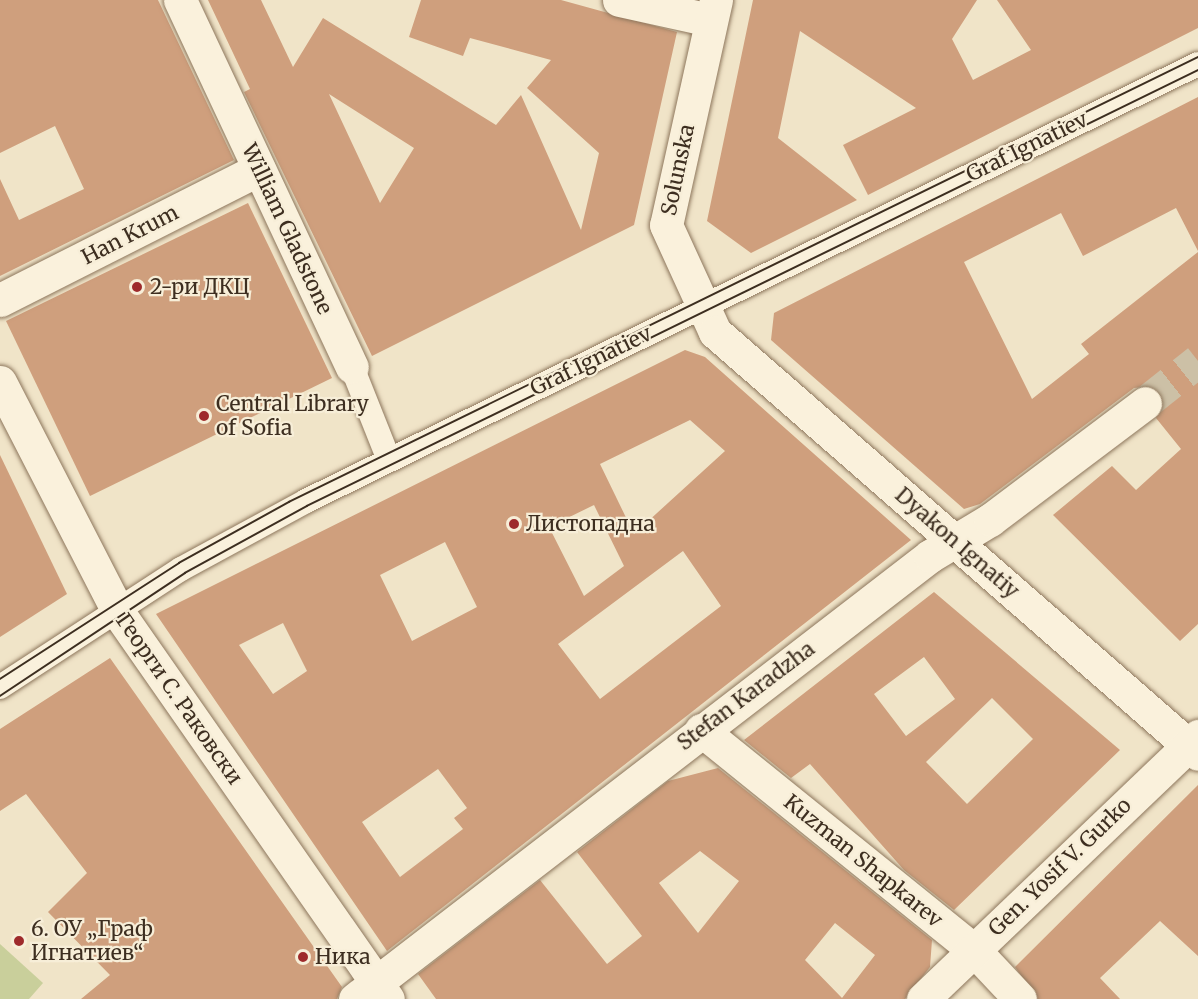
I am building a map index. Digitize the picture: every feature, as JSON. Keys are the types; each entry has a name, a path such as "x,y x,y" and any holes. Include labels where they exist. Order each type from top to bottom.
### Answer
{"street":[{"name":"William Gladstone","path":"180,0 352,367 389,460"},
{"path":"619,0 714,10"},
{"name":"Solunska","path":"709,319 666,225 714,10"},
{"name":"Graf Ignatiev","path":"0,687 238,536 389,460 709,319 1198,64"},
{"name":"Han Krum","path":"0,300 259,169"},
{"name":"Dyakon Ignatiy","path":"709,319 955,541 1195,745"},
{"name":"Георги С. Раковски","path":"0,382 117,611 373,993"},
{"name":"Stefan Karadzha","path":"373,993 700,729 1145,403"},
{"name":"Kuzman Shapkarev","path":"700,729 974,950 1020,999"},
{"name":"Gen. Yosif V. Gurko","path":"923,999 1195,745"}],"green space":[{"path":"0,944 43,983 29,999 0,999"}],"building":[{"path":"0,0 158,0 234,160 0,276 0,179 19,220 84,189 55,126 0,153"},
{"path":"208,0 261,0 293,67 323,18 496,125 521,95 581,230 599,153 527,88 551,60 470,38 463,56 409,37 421,0 561,0 677,32 634,225 372,356 244,92 250,89","holes":["329,94 414,148 380,203"]},
{"path":"753,0 977,0 952,39 973,80 1031,50 997,0 1198,0 1198,28 868,195 843,145 916,108 800,31 778,138 857,200 751,253 707,221"},
{"path":"1198,97 1198,251 1176,208 1083,256 1061,213 964,262 1032,399 1089,354 1081,344 1198,252 1198,624 1180,641 1053,515 1112,466 1136,490 1181,449 1156,418 1164,401 1153,386 1134,388 980,504 964,509 771,340 774,313"},
{"path":"248,203 332,378 90,496 6,321"},
{"path":"685,350 705,357 911,540 387,951 156,614","holes":["690,420 725,451 634,534 600,464","594,505 624,566 584,596 549,527","445,542 477,607 412,641 380,575","683,551 721,606 600,699 558,644","283,623 307,671 273,694 239,645","438,769 467,808 454,818 463,829 400,877 362,822"]},
{"path":"0,455 67,594 0,637"},
{"path":"934,592 1120,750 954,910 904,870 810,764 791,778 744,740","holes":["924,657 955,699 906,736 874,694","992,698 1033,739 967,804 926,762"]},
{"path":"110,658 342,987 337,999 81,999 110,975 48,912 87,873 26,794 0,811 0,729"},
{"path":"718,768 932,940 930,967 905,999 436,999 418,974 540,880 607,964 642,936 577,852 668,781","holes":["700,851 739,881 698,933 659,883","835,923 875,955 842,998 805,960"]},
{"path":"1198,785 1198,956 1160,921 1100,978 1120,999 1038,999 1015,967"}],"tunnel":[{"path":"1145,403 1198,361"}],"tram line":[{"path":"0,679 179,563 289,502 1198,57"},
{"path":"0,696 185,573 307,506 1198,70"}],"place":[{"name":"2-ри ДКЦ","path":"137,287"},
{"name":"Central Library of Sofia","path":"204,416"},
{"name":"Листопадна","path":"514,524"},
{"name":"6. ОУ „Граф Игнатиев“","path":"19,941"},
{"name":"Ника","path":"303,957"}]}
